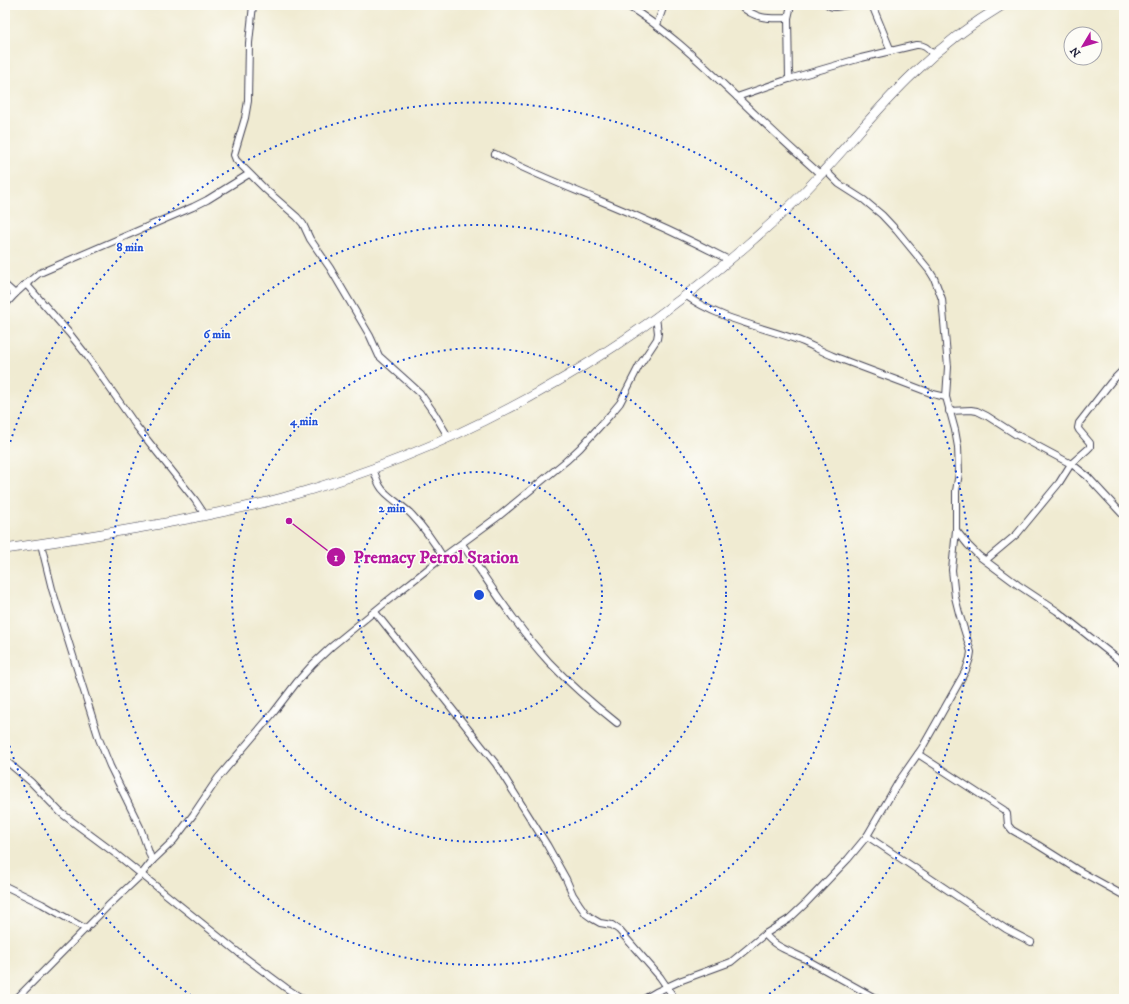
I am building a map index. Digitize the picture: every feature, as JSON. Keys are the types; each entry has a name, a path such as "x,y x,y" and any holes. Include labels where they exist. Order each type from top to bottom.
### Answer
{"highway":[{"path":"5,549 161,524 282,498 373,468 449,438 516,404 599,356 656,317 729,260 792,204 823,173 912,75 961,33 1003,5"}],"street":[{"path":"252,5 249,43 248,101 245,118 234,155 237,163 303,224 310,239 330,268 370,336 379,356 420,393 449,438"},
{"path":"626,5 656,25 694,57 823,173 864,200 882,214 934,278 942,300 947,351 948,377 946,397 958,447 959,463 956,491 956,530 952,565 953,583 958,613 971,652 966,670 918,754 899,781 867,836 848,859 795,914 765,934 731,962 682,980 644,999"},
{"path":"656,25 664,5"},
{"path":"740,5 750,13 761,18 788,18"},
{"path":"789,79 788,18 791,5"},
{"path":"828,5 830,7 834,7 848,5"},
{"path":"872,5 892,52"},
{"path":"737,97 789,79 861,58 892,52 916,45 922,45 928,48 934,55"},
{"path":"495,154 546,178 691,240 729,260"},
{"path":"5,306 15,294 38,274 208,200 249,174"},
{"path":"26,284 65,328 88,357 137,427 195,500 205,515"},
{"path":"5,285 15,294"},
{"path":"685,295 698,304 717,313 796,339 854,364 933,394 946,397"},
{"path":"16,999 141,875 152,861 174,840 218,778 303,676 331,647 443,557 499,516 580,448 620,402 639,366 657,339 658,333 656,317"},
{"path":"986,560 1017,534 1059,483 1071,464 1086,452 1090,444 1079,430 1079,423 1111,382 1124,369"},
{"path":"949,410 977,411 1014,434 1080,469 1124,516"},
{"path":"373,468 378,482 383,490 404,506 416,519 426,531 443,557"},
{"path":"956,530 971,548 1018,586 1057,611 1124,664"},
{"path":"41,544 52,589 99,740 140,827 152,861"},
{"path":"462,544 518,624 548,661 588,700 617,723"},
{"path":"375,612 496,764 559,865 579,904 586,914 600,923 612,925 619,930 660,977 675,999"},
{"path":"918,754 1004,810 1008,814 1008,825 1012,830 1076,869 1121,894"},
{"path":"5,760 31,782 60,812 116,854 238,953 303,999"},
{"path":"867,836 1006,929 1031,942"},
{"path":"5,886 42,904 86,929"},
{"path":"765,934 771,942 796,954 877,999"}],"place":[{"name":"Premacy Petrol Station","path":"289,521"}]}
